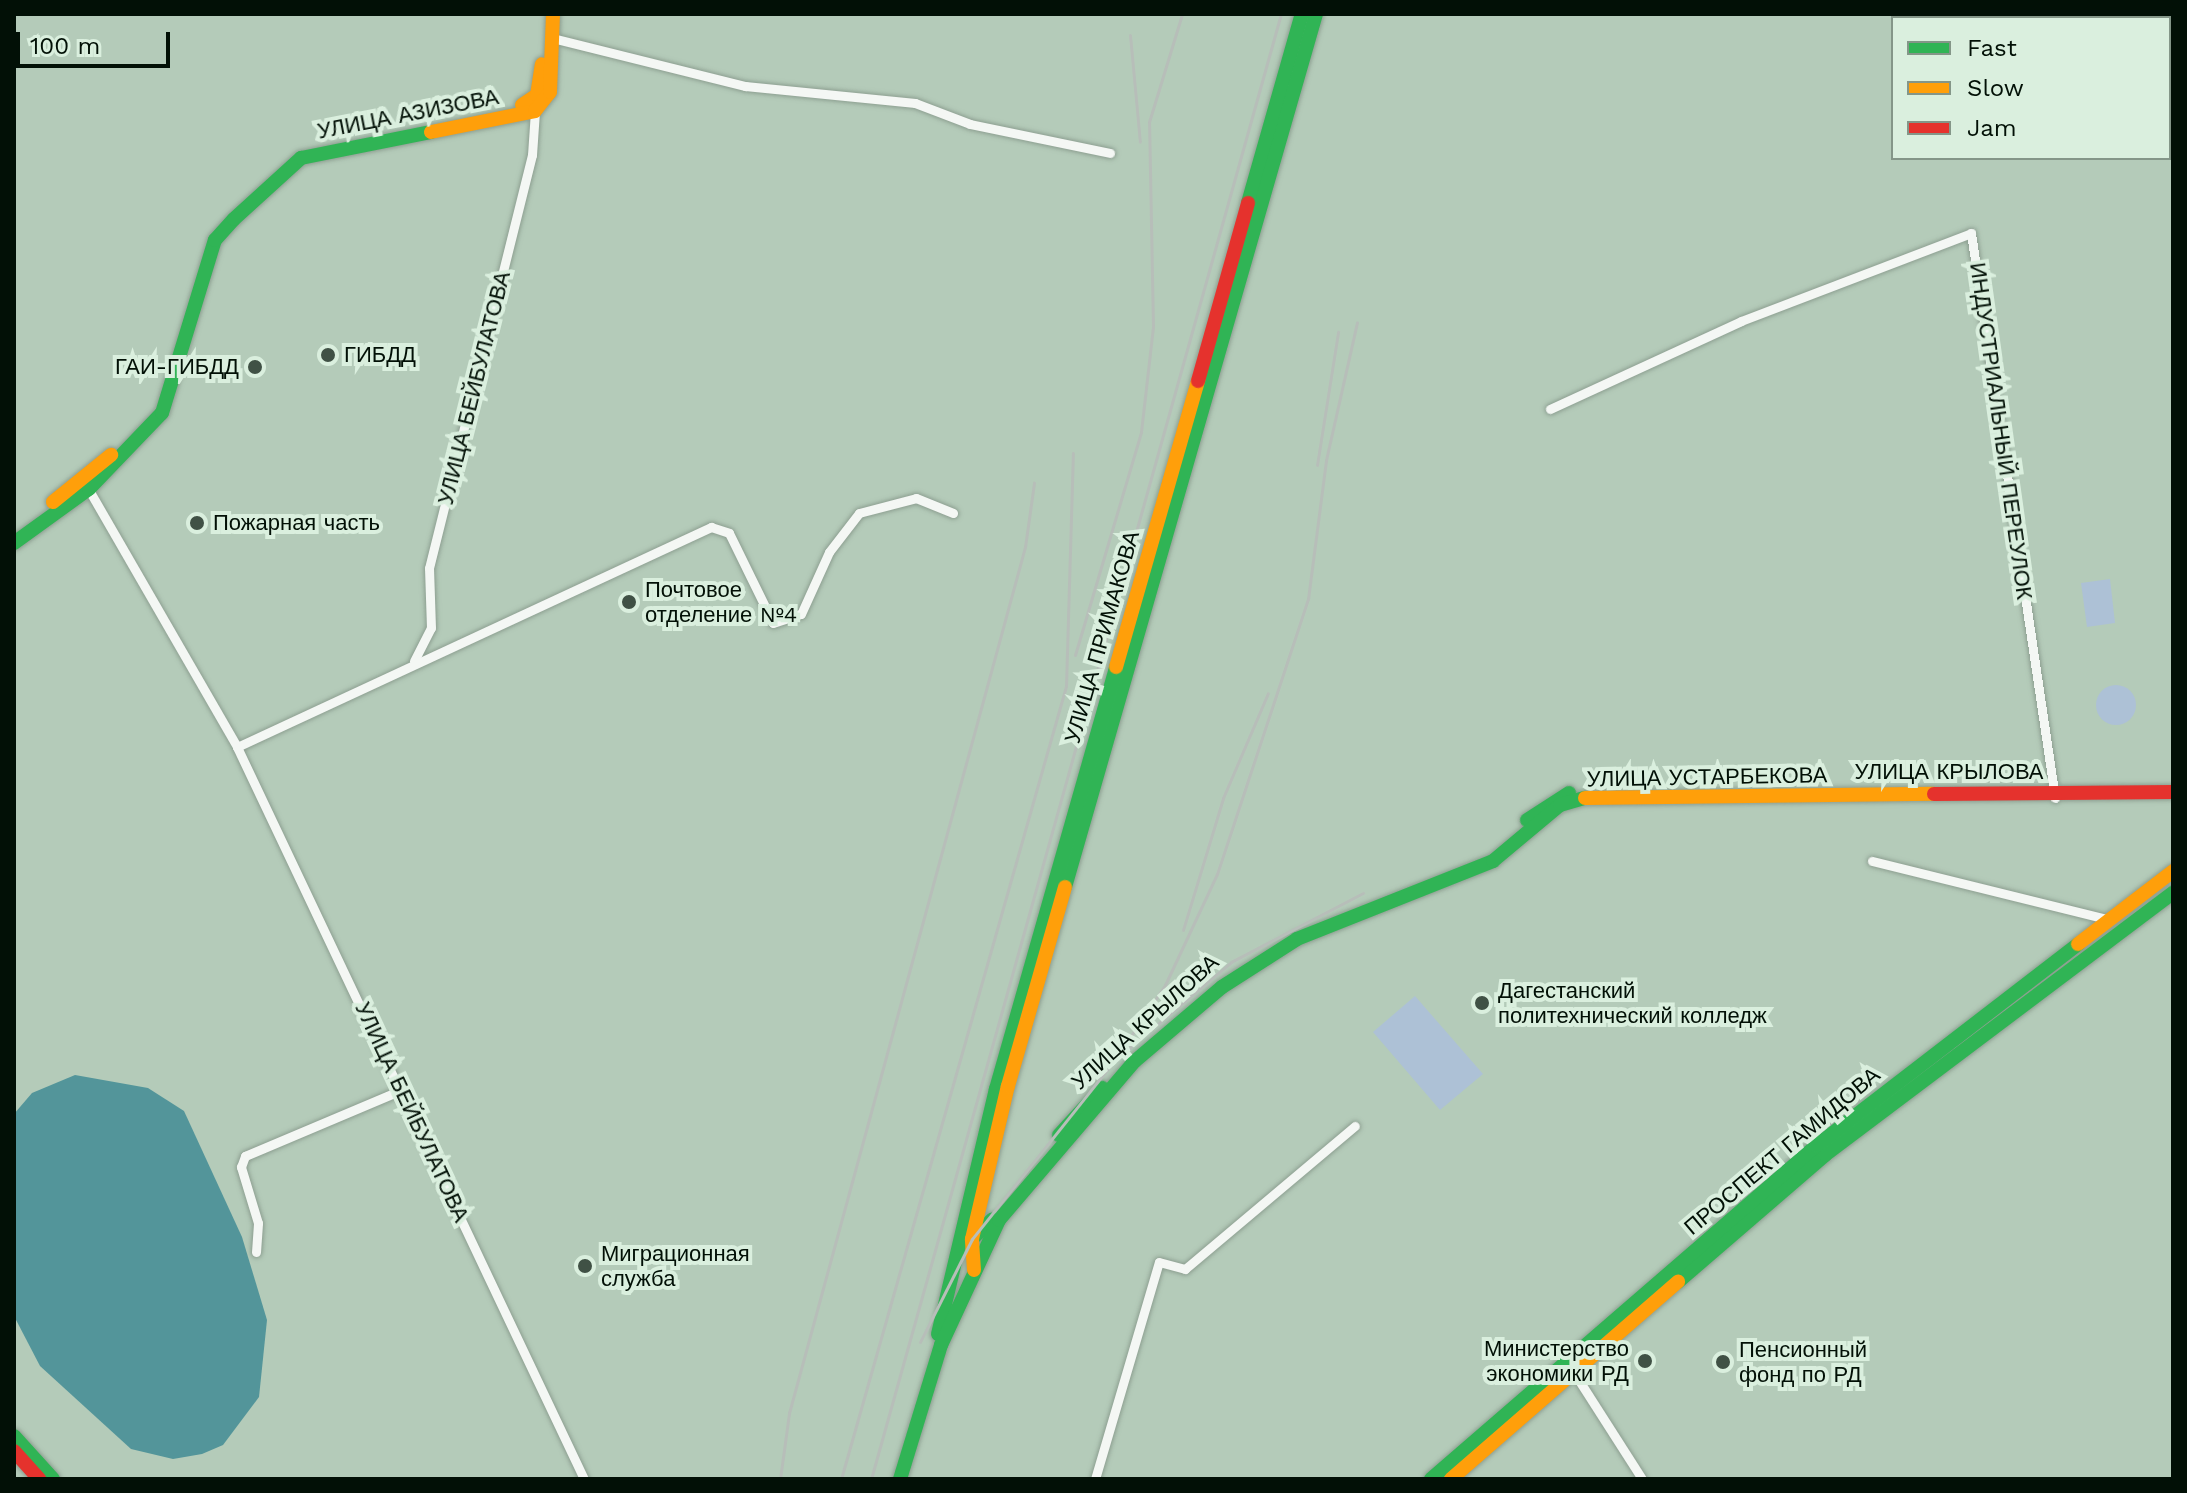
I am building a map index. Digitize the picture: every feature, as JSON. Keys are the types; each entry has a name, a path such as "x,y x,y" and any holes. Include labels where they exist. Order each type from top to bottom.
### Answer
{"main road":[{"name":"УЛИЦА АЗИЗОВА","path":"14,531 86,485 166,389 208,240 231,210 300,152 532,103 545,14"},
{"path":"535,111 550,92 553,14"},
{"name":"УЛИЦА ПРИМАКОВА","path":"957,1266 996,1089 1302,14"},
{"name":"УЛИЦА ПРИМАКОВА","path":"975,1239 1048,945 1316,14"},
{"name":"УЛИЦА АЗИЗОВА","path":"14,543 86,485 170,400 215,240 301,158 535,111"},
{"name":"УЛИЦА КРЫЛОВА","path":"957,1266 975,1239 1081,1109 1212,987 1295,934 1481,859 1550,800 1574,791 2055,796 2173,791"},
{"name":"УЛИЦА УСТАРБЕКОВА","path":"900,1479 941,1345 999,1220 1040,1167 1135,1061 1212,995 1297,939 1493,861 1560,805 1585,798 2055,796"},
{"name":"ПРОСПЕКТ ГАМИДОВА","path":"1431,1479 1816,1146 2173,871"},
{"name":"ПРОСПЕКТ ГАМИДОВА","path":"1451,1479 1825,1155 2173,893"},
{"path":"891,1479 957,1266 974,1272 975,1239"},
{"path":"14,1436 53,1479"},
{"path":"14,1451 39,1479"}],"street":[{"path":"552,38 745,86 915,103 970,124 1110,153"},
{"name":"УЛИЦА БЕЙБУЛАТОВА","path":"414,661 431,628 426,585 532,155 535,111"},
{"name":"ИНДУСТРИАЛЬНЫЙ ПЕРЕУЛОК","path":"1550,409 1741,321 1971,233 2055,796"},
{"name":"УЛИЦА БЕЙБУЛАТОВА","path":"86,485 237,747 584,1479"},
{"path":"237,747 414,661 722,527 773,623 801,614 829,552 859,513 916,498 953,513"},
{"path":"1872,861 2107,919"},
{"path":"256,1252 258,1223 241,1167 245,1156 401,1090"},
{"path":"1095,1479 1159,1262 1185,1269 1355,1126"},
{"path":"1562,1367 1578,1372 1642,1479"}],"shaded area":[{"path":"2110,579 2115,623 2087,627 2081,583"},
{"path":"2116,685 2130,691 2136,705 2130,719 2116,725 2102,719 2096,705 2102,691"},
{"path":"1415,996 1483,1074 1440,1110 1373,1032"}],"water":[{"path":"75,1075 148,1088 184,1111 242,1237 267,1320 259,1397 223,1445 202,1454 173,1459 131,1449 40,1366 14,1316 14,1114 32,1093"}],"railway":[{"path":"1075,655 1141,432 1153,327 1149,122 1182,14"},
{"path":"871,1479 1281,14"},
{"path":"1130,35 1140,142"},
{"path":"1114,1061 1165,985 1217,874 1308,599 1326,460 1357,322"},
{"path":"1317,465 1338,332"},
{"path":"841,1479 1066,686 1073,453"},
{"path":"780,1479 789,1413 1025,547 1034,483"},
{"path":"1183,930 1223,798 1268,693"},
{"path":"920,1342 972,1239 1114,1061 1231,962 1363,893"}],"traffic: fast":[{"path":"1248,203 1302,14"},
{"path":"1065,887 1316,14"},
{"path":"14,543 89,489 162,413 215,240 234,219 301,158 431,132"},
{"path":"938,1334 996,1089 1116,667"},
{"path":"1527,820 1569,793"},
{"path":"900,1479 941,1345 999,1220 1135,1061 1222,987 1297,939 1493,861 1560,805 1585,798"},
{"path":"1678,1282 1825,1155 2173,893"},
{"path":"1431,1479 1816,1146 2078,944"},
{"path":"1059,1135 1102,1088"},
{"path":"972,1239 992,1220"},
{"path":"14,1436 53,1479"}],"traffic: slow":[{"path":"431,132 535,111 550,92 553,14"},
{"path":"522,105 537,95 542,64"},
{"path":"1116,667 1198,381"},
{"path":"53,502 111,455"},
{"path":"1585,798 1934,794"},
{"path":"2078,944 2173,871"},
{"path":"974,1270 972,1239 1008,1086 1065,887"},
{"path":"1451,1479 1678,1282"}],"traffic: jam":[{"path":"1198,381 1248,203"},
{"path":"1934,794 2173,792"},
{"path":"14,1451 39,1479"}],"place":[{"name":"ГИБДД","path":"328,355"},
{"name":"ГАИ-ГИБДД","path":"255,367"},
{"name":"Пожарная часть","path":"197,523"},
{"name":"Почтовое отделение №4","path":"629,602"},
{"name":"Дагестанский политехнический колледж","path":"1482,1003"},
{"name":"Миграционная служба","path":"585,1266"},
{"name":"Министерство экономики РД","path":"1645,1361"},
{"name":"Пенсионный фонд по РД","path":"1723,1362"}]}
